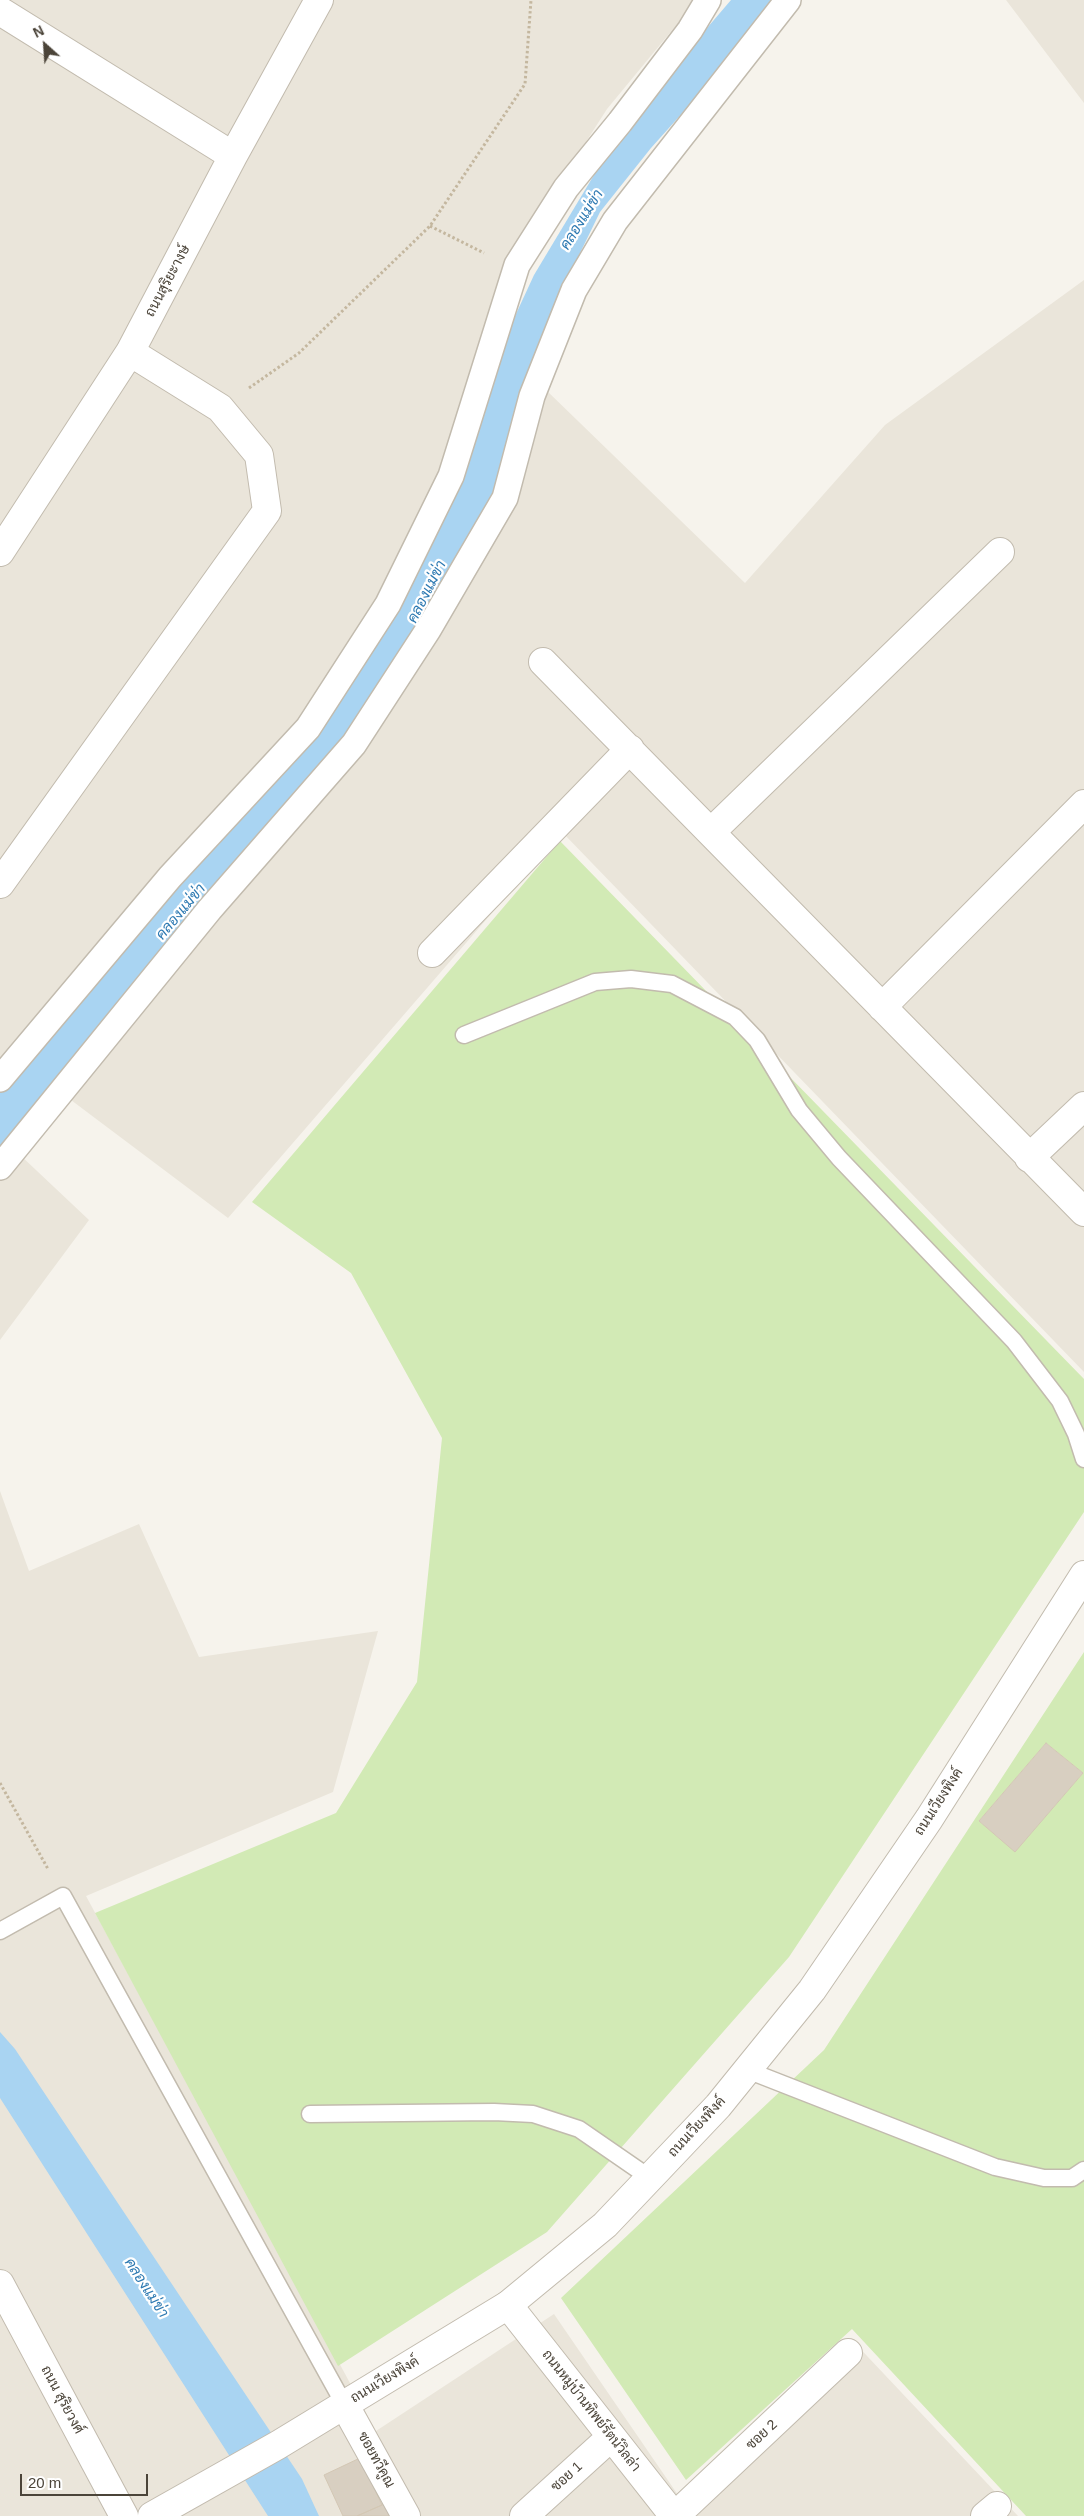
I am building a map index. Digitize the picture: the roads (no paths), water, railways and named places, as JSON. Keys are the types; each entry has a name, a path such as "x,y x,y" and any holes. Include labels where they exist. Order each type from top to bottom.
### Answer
{"street":[{"name":"ถนนสุริยะางษ์","path":"0,552 130,352 233,156 319,0"},
{"path":"0,1079 170,876 308,728 388,604 451,476 517,265 566,188 620,122 690,30 708,0"},
{"path":"0,1167 210,910 354,744 428,630 505,498 532,396 574,290 615,221 782,2"},
{"path":"0,11 233,156"},
{"path":"0,884 267,511 259,456 220,408 130,352"},
{"path":"711,832 1000,552"},
{"path":"544,662 1084,1212"},
{"path":"432,953 630,749"},
{"path":"882,1007 1084,804"},
{"path":"1029,1158 1084,1106"},
{"name":"ถนนเวียงพิงค์","path":"152,2516 278,2445 508,2305 605,2225 718,2106 812,1990 924,1827 1084,1575"},
{"name":"ถนน สุริยวงศ์","path":"0,2284 124,2516"},
{"name":"ถนนหมู่บ้านทิพย์รัตน์วิลล่า","path":"508,2305 674,2516"},
{"name":"ซอย 2","path":"674,2516 848,2353"},
{"name":"ซอยทวีคูณ","path":"344,2404 406,2516"},
{"name":"ซอย 1","path":"524,2516 611,2437"}],"lane":[{"path":"464,1035 595,982 631,979 672,984 735,1017 757,1040 798,1110 839,1158 1014,1341 1060,1401 1076,1434 1084,1459"},
{"path":"0,1931 63,1896 344,2404"},
{"path":"747,2070 995,2167 1044,2178 1072,2178 1084,2170"},
{"path":"310,2114 494,2112 532,2114 579,2130 650,2178"}],"water":[{"name":"คลองแม่ข่า","path":"731,0 777,0 729,61 651,148 600,212 564,286 494,495 349,741 0,1148 0,1090 172,889 304,747 485,381 534,275 624,125"},
{"name":"คลองแม่ข่า","path":"0,2032 15,2049 302,2479 319,2516 268,2516 0,2098"}]}
